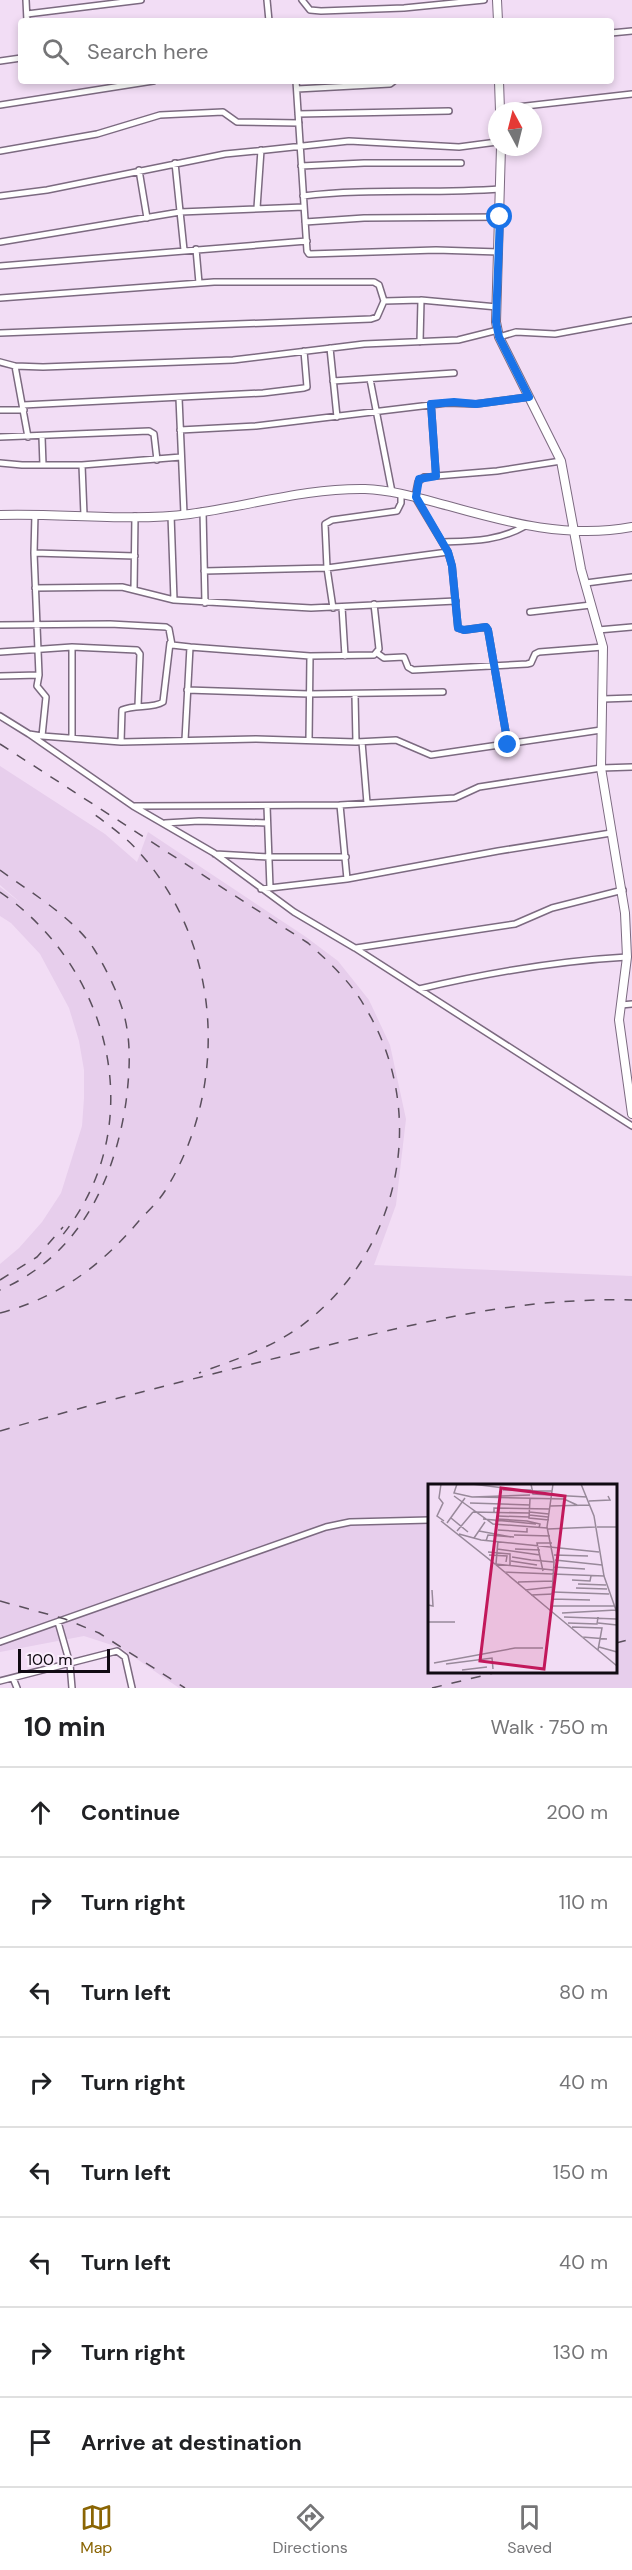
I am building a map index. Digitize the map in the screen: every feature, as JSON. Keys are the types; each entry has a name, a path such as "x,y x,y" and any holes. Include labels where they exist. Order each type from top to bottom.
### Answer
{"street":[{"path":"26,0 27,18 141,0"},
{"path":"267,0 269,18"},
{"path":"302,0 310,10 321,11 404,8 484,0"},
{"path":"497,0 498,18"},
{"path":"614,33 632,31"},
{"path":"0,61 18,58"},
{"path":"0,105 134,84"},
{"path":"296,84 309,254 436,250 499,252"},
{"path":"297,89 390,84"},
{"path":"499,84 500,102"},
{"path":"542,105 632,94"},
{"path":"298,114 449,111"},
{"path":"0,151 97,134 160,115 223,112 237,122 299,123"},
{"path":"0,196 47,190 175,163 261,150 350,141 451,147 488,143"},
{"path":"256,208 261,150"},
{"path":"501,156 498,334 547,437 561,461 585,583 603,647 600,768 629,933 627,957 629,967 619,1020 628,1071 632,1114"},
{"path":"301,165 364,162 461,163"},
{"path":"175,163 184,250"},
{"path":"139,170 147,218"},
{"path":"303,196 369,190 452,193 500,189"},
{"path":"0,242 180,212 304,207"},
{"path":"305,222 364,218 500,217"},
{"path":"0,266 307,242"},
{"path":"196,249 199,283"},
{"path":"0,298 199,283 374,282 379,285 384,301 377,317 370,319 0,333"},
{"path":"384,301 421,300 498,307"},
{"path":"420,342 421,300"},
{"path":"0,362 15,366 43,367 233,360 330,348 458,340 516,332 555,334 632,320"},
{"path":"330,348 337,417"},
{"path":"0,410 263,393 307,387 304,351"},
{"path":"15,366 28,437"},
{"path":"333,381 454,374"},
{"path":"333,608 327,568 325,524 332,520 393,513 400,508 370,379"},
{"path":"180,430 256,426 431,404 454,402 476,404 529,397"},
{"path":"179,398 184,514"},
{"path":"431,404 436,476"},
{"path":"0,437 149,431 154,434 157,460"},
{"path":"42,437 43,465"},
{"path":"0,463 82,465 181,458"},
{"path":"508,745 488,628 460,630 457,625 456,601 448,552 416,497 419,479 561,461"},
{"path":"82,465 84,515"},
{"path":"0,514 171,515 293,494 364,489 416,497 525,526 616,531 632,527"},
{"path":"202,511 205,603"},
{"path":"34,514 39,675 37,688 45,692 46,697 42,736"},
{"path":"171,515 174,600"},
{"path":"134,590 135,516"},
{"path":"444,542 494,539 508,536 525,526"},
{"path":"204,571 327,568 448,552"},
{"path":"34,553 135,556"},
{"path":"585,583 632,577"},
{"path":"35,588 107,586 174,600 333,608 456,601"},
{"path":"374,604 377,653"},
{"path":"530,612 591,605"},
{"path":"342,607 345,656"},
{"path":"0,625 161,626 169,629 170,643 163,702 159,705 138,706 122,710 121,742"},
{"path":"598,630 632,627"},
{"path":"170,643 174,646 310,656 374,655 377,653"},
{"path":"0,651 72,647 139,651 138,706"},
{"path":"72,647 72,738"},
{"path":"185,740 190,647"},
{"path":"377,653 384,658 404,657 408,667 413,670 531,663 535,654 539,652 603,647"},
{"path":"309,740 310,656"},
{"path":"0,676 39,675"},
{"path":"188,690 355,695 443,692"},
{"path":"355,695 368,803"},
{"path":"603,699 632,698"},
{"path":"0,716 133,806 214,853 294,912 355,948 632,1126"},
{"path":"29,734 121,742 396,740 431,755 602,730"},
{"path":"133,806 340,805 455,798 479,787 600,768 632,767"},
{"path":"340,805 347,879"},
{"path":"267,806 270,888"},
{"path":"163,823 198,821 267,823"},
{"path":"261,889 347,879 611,833"},
{"path":"214,853 268,857 346,857"},
{"path":"355,948 515,924 552,908 623,890"},
{"path":"419,989 464,978 546,964 627,957"},
{"path":"621,1005 632,1004"},
{"path":"0,1642 326,1527 350,1522 428,1520"},
{"path":"58,1622 70,1664 72,1688"},
{"path":"0,1681 121,1652 125,1657 132,1688"},
{"path":"13,1678 17,1688"}],"shaded area":[{"path":"0,766 105,834 137,862 148,832 306,937 338,961 369,1000 390,1045 406,1119 396,1205 374,1265 632,1276 632,1688 179,1688 121,1648 84,1636 0,1652 0,1264 19,1248 42,1222 61,1193 82,1126 84,1098 84,1070 79,1041 69,1008 40,954 11,923 0,916 0,887 22,904 0,885"}],"railway":[{"path":"0,744 308,943 353,989 365,1007 384,1047 396,1089 400,1131 396,1174 384,1214 366,1253 341,1288 298,1328 257,1351 199,1373"},
{"path":"0,1313 40,1299 76,1279 93,1267 123,1238 165,1191 186,1150 200,1107 207,1062 208,1017 201,972 187,929 167,889 139,852 122,835 90,811"},
{"path":"0,870 63,916 94,949 110,977 122,1008 127,1029 129,1056 126,1102 120,1132 112,1161 88,1214 51,1258 0,1290"},
{"path":"0,892 38,924 69,963 92,1006 106,1052 111,1100 105,1148 89,1194 61,1237"},
{"path":"0,1280 37,1257 63,1227"},
{"path":"0,1431 148,1390 421,1323 545,1303 632,1300"},
{"path":"0,1601 65,1619 99,1633 185,1688"},
{"path":"617,1643 632,1639"},
{"path":"432,1688 494,1673"}],"route":[{"path":"500,217 496,322 499,337 529,397 476,404 458,402 431,404 436,476 419,479 416,497 448,552 452,566 458,628 460,630 488,628 508,745"}]}
